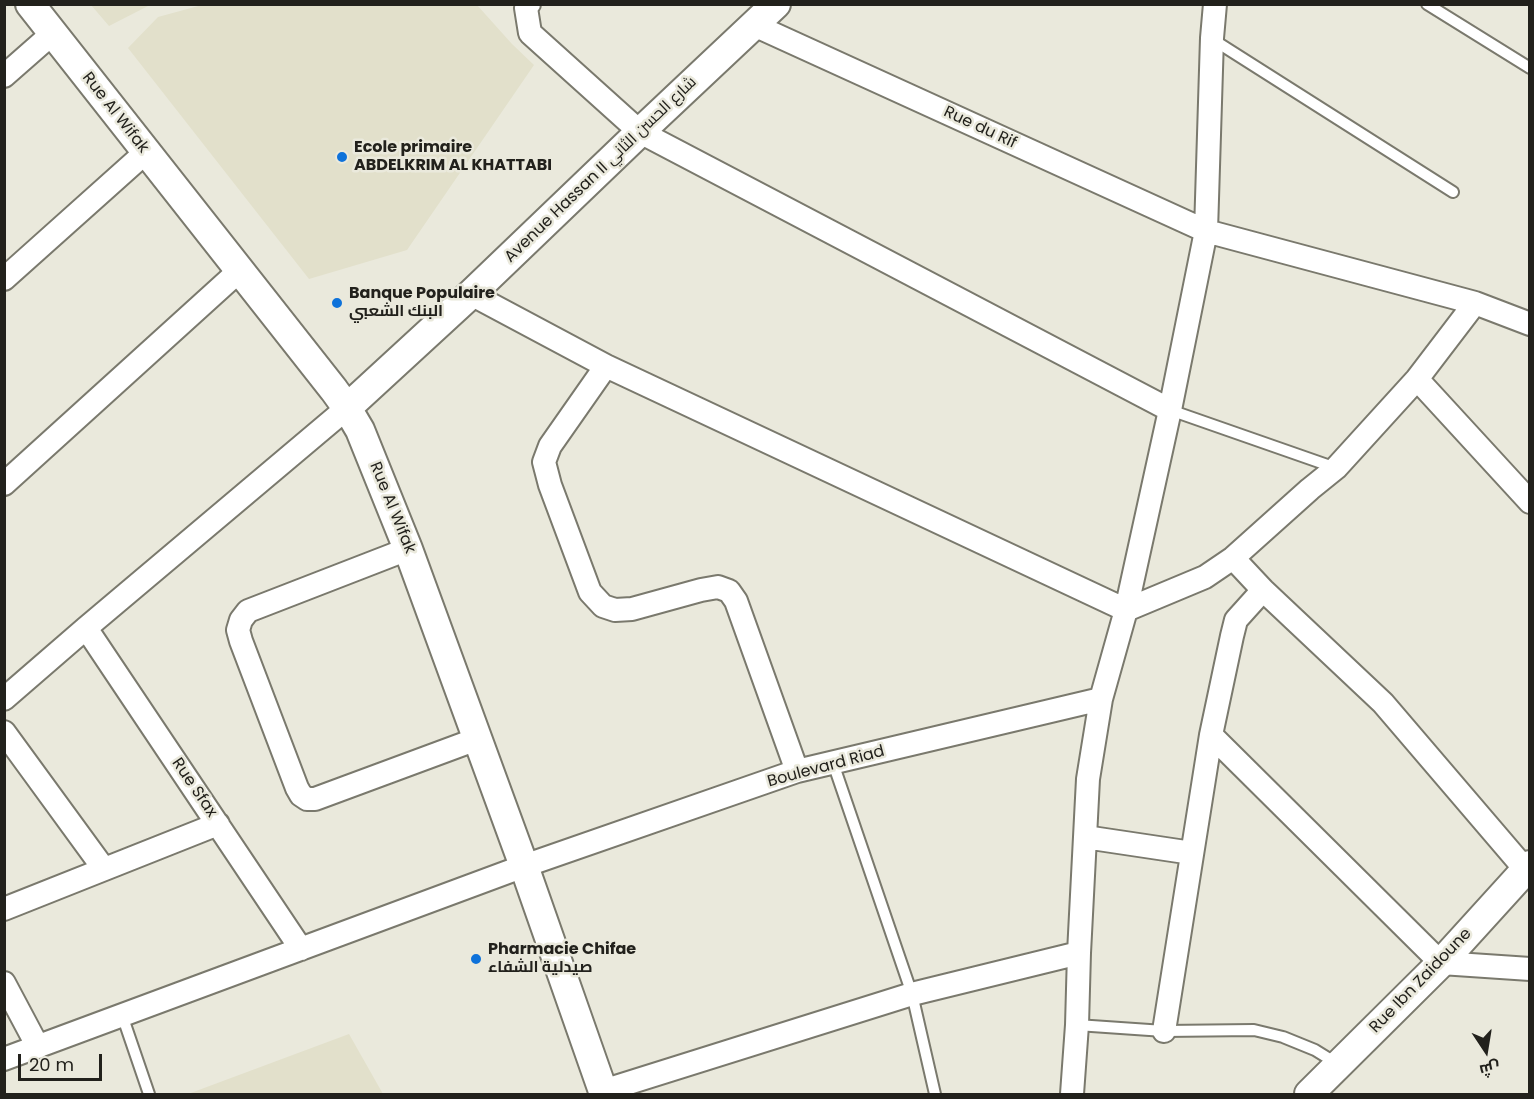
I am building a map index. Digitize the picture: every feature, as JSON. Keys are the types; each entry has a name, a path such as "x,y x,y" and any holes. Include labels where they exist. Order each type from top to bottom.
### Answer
{"street":[{"name":"Rue Al Wifak","path":"30,4 347,408 360,430 408,549 524,866 603,1093"},
{"path":"529,4 525,8 530,33 640,132 1170,410"},
{"name":"Avenue Hassan II شارع الحسن الثاني","path":"347,408 471,294 776,4"},
{"path":"1072,1095 1088,779 1101,699 1126,610 1206,231 1213,6"},
{"name":"Rue du Rif","path":"754,25 1206,231 1475,303 1530,324"},
{"path":"4,76 53,33"},
{"path":"4,279 146,152"},
{"path":"4,484 239,271"},
{"path":"471,294 606,366 1126,610 1205,577 1233,558 1336,468 1417,379 1475,303"},
{"path":"606,366 550,446 544,462 550,485 590,592 603,606 615,610 632,609 718,587 729,591 736,601 797,771"},
{"path":"1417,379 1530,502"},
{"path":"4,699 347,408"},
{"path":"408,549 248,611 241,620 238,630 241,641 297,788 307,799 315,799 477,739"},
{"path":"1233,558 1263,590 1383,703 1527,867"},
{"path":"1164,1031 1211,735 1236,620 1263,590"},
{"name":"Rue Sfax","path":"86,628 301,949"},
{"name":"Boulevard Riad","path":"4,1059 524,866 797,771 1101,699"},
{"path":"4,732 104,869"},
{"path":"1211,735 1441,963 1530,969"},
{"path":"4,909 218,824"},
{"path":"1085,837 1192,854"},
{"name":"Rue Ibn Zaidoune","path":"1309,1095 1441,963 1527,867"},
{"path":"603,1093 912,994 1079,953"},
{"path":"4,983 38,1047"}],"lane":[{"path":"1427,4 1530,68"},
{"path":"1212,39 1453,192"},
{"path":"1170,410 1336,468"},
{"path":"833,763 912,994 935,1095"},
{"path":"122,1015 149,1095"},
{"path":"1077,1025 1164,1031 1254,1030 1283,1037 1315,1050 1339,1065"}],"shaded area":[{"path":"91,5 150,5 109,26"},
{"name":"Ecole primaire ABDELKRIM AL KHATTABI","path":"202,5 477,5 534,65 407,250 309,279 128,48 158,17"},
{"path":"349,1034 383,1094 188,1094"}],"place":[{"name":"Ecole primaire ABDELKRIM AL KHATTABI","path":"342,157"},
{"name":"Banque Populaire البنك الشعبي","path":"337,303"},
{"name":"Pharmacie Chifae صيدلية الشفاء","path":"476,959"}]}
